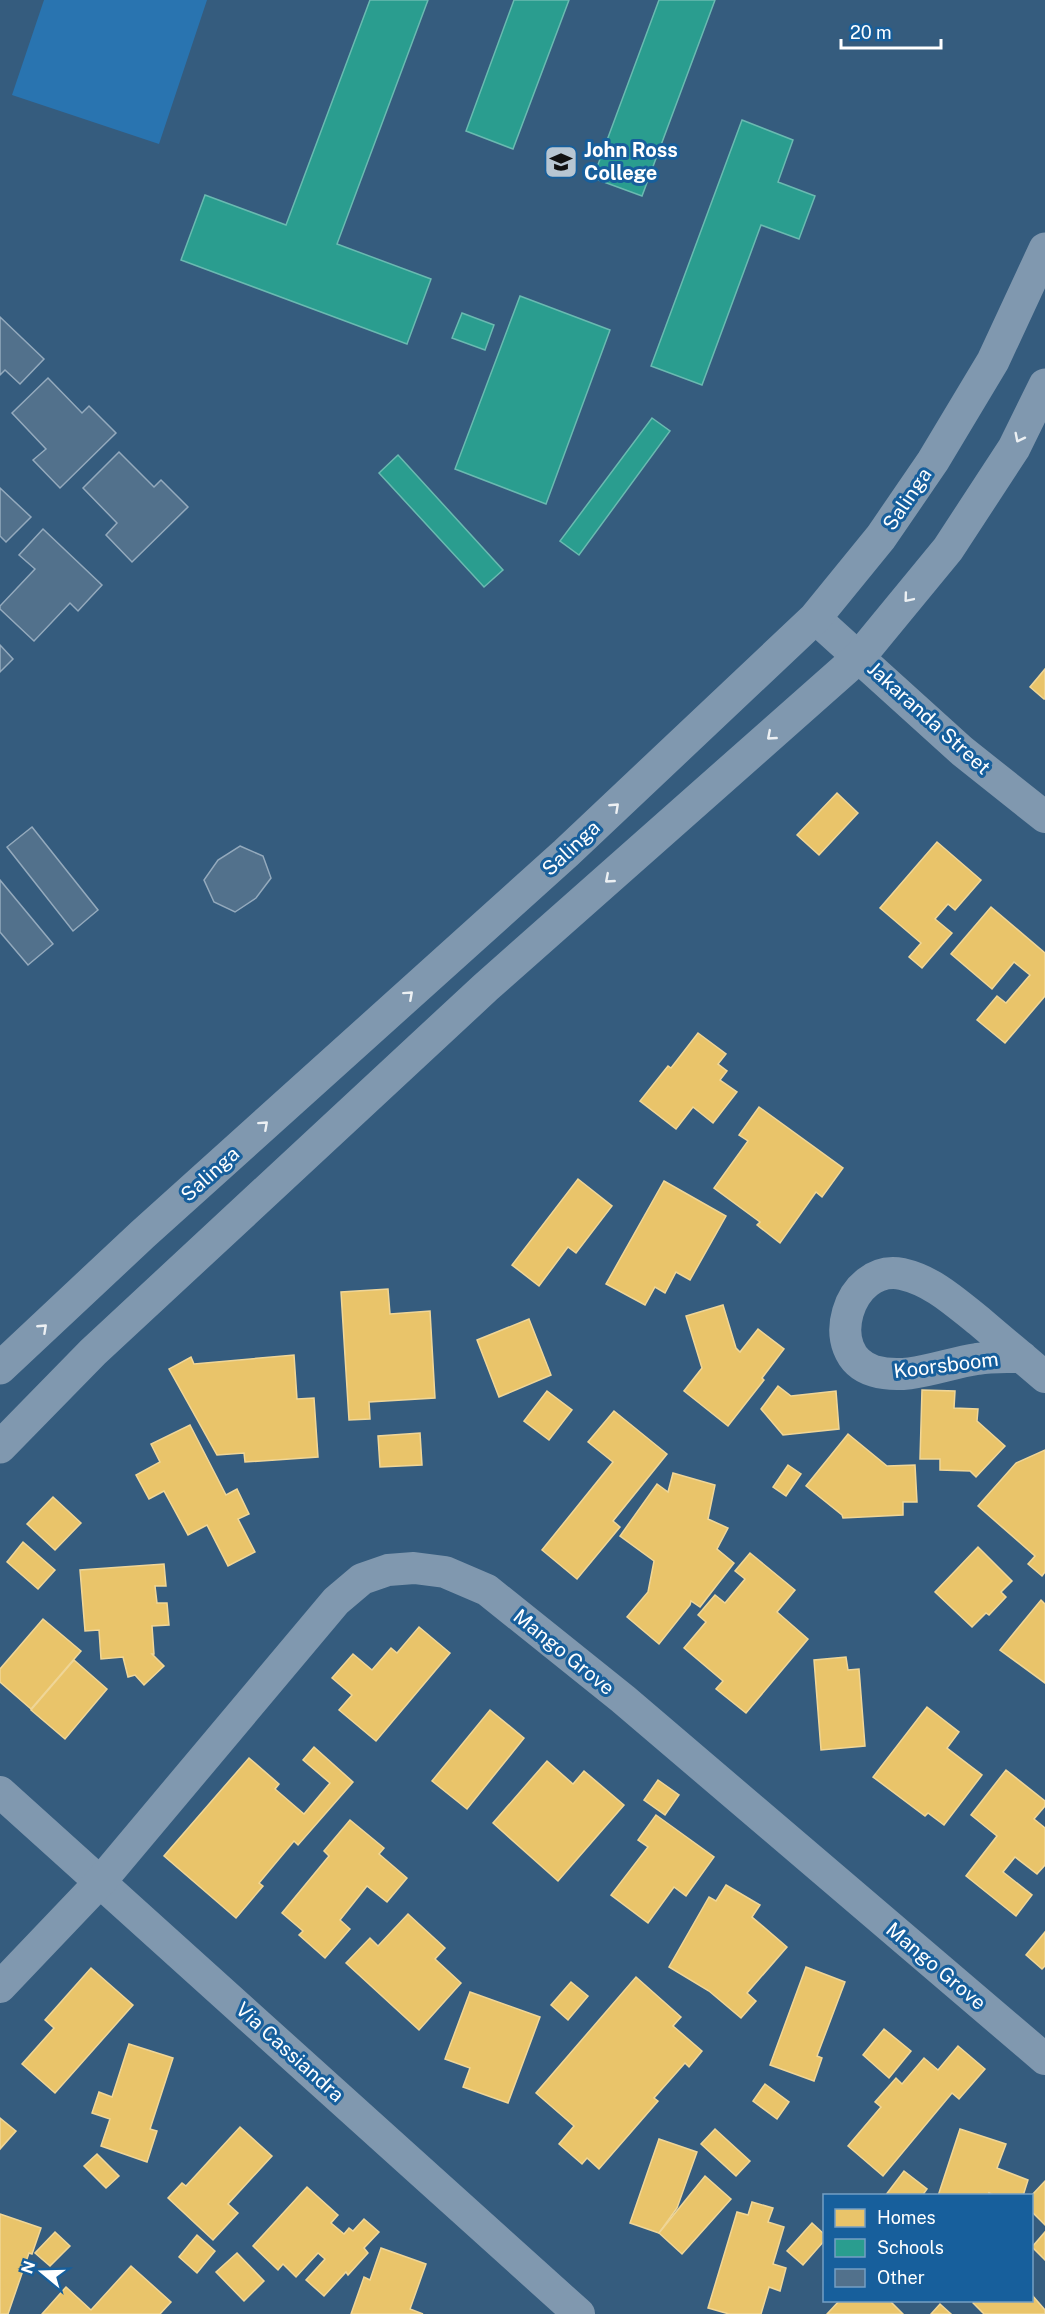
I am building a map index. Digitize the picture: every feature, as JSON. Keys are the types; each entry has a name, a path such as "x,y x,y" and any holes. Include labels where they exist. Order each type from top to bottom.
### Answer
{"street":[{"name":"Salinga","path":"0,1368 143,1234 566,853 815,618 881,537 933,461 993,361 1045,249"},
{"path":"0,1447 93,1352 486,987 860,656 948,549 1014,448 1045,385"},
{"name":"Jakaranda Street","path":"815,618 860,656 962,751 1045,817"},
{"name":"Koorsboom","path":"900,1274 936,1287 1034,1367 977,1359 924,1372 886,1374 871,1370 857,1362 847,1341 845,1329 849,1305 864,1284 876,1277 900,1274"},
{"name":"Mango Grove","path":"0,1987 101,1881 336,1601 362,1579 388,1570 414,1568 445,1572 488,1590 614,1692 1045,2059"},
{"name":"Via Cassiandra","path":"0,1792 579,2314"}],"shaded area":[{"path":"44,0 207,0 159,144 12,95"}],"building: Homes":[{"path":"1045,669 1045,699 1044,699 1030,687"},
{"path":"837,793 858,813 819,855 797,835"},
{"path":"937,842 981,880 955,910 948,904 935,919 952,933 922,968 909,957 921,943 880,908"},
{"path":"991,907 1045,953 1045,996 1005,1043 977,1020 997,996 1006,1003 1030,975 1014,962 992,989 951,954"},
{"path":"698,1033 726,1054 718,1064 727,1071 720,1080 737,1092 713,1123 693,1107 676,1129 640,1101 668,1066 671,1068"},
{"path":"759,1107 843,1168 822,1197 816,1192 780,1243 757,1225 760,1222 714,1188 748,1141 739,1135"},
{"path":"578,1179 612,1206 576,1253 568,1247 539,1286 512,1265"},
{"path":"664,1181 726,1216 690,1280 676,1272 665,1293 655,1287 645,1305 606,1284"},
{"path":"388,1289 390,1314 430,1311 435,1398 369,1402 370,1419 349,1420 341,1292"},
{"path":"723,1305 736,1348 740,1352 758,1329 784,1349 762,1378 764,1380 728,1426 684,1391 702,1368 686,1316"},
{"path":"529,1319 551,1375 499,1397 477,1340"},
{"path":"294,1355 297,1399 314,1398 318,1457 245,1462 244,1453 217,1455 169,1369 191,1357 194,1364"},
{"path":"778,1386 791,1396 836,1391 839,1429 783,1435 761,1409"},
{"path":"922,1390 955,1391 954,1408 978,1409 977,1421 1005,1446 976,1477 970,1471 940,1470 940,1459 920,1459"},
{"path":"547,1391 572,1410 549,1440 524,1421"},
{"path":"614,1411 667,1454 613,1521 620,1527 577,1579 542,1550 613,1462 588,1442"},
{"path":"190,1425 226,1495 237,1489 249,1514 238,1519 255,1552 228,1566 207,1525 188,1535 164,1491 149,1499 136,1475 160,1462 151,1444"},
{"path":"420,1433 422,1465 380,1467 378,1436"},
{"path":"848,1434 887,1466 915,1465 917,1502 903,1502 903,1515 843,1518 806,1486"},
{"path":"1045,1450 1045,1572 1042,1576 1028,1564 1035,1556 978,1506 1016,1463"},
{"path":"788,1465 801,1474 786,1496 773,1487"},
{"path":"673,1473 715,1485 708,1519 728,1528 717,1549 734,1563 700,1607 691,1601 659,1644 627,1617 648,1592 654,1561 620,1536 657,1484 668,1492"},
{"path":"53,1497 81,1523 55,1550 27,1524"},
{"path":"23,1542 55,1570 38,1589 7,1562"},
{"path":"978,1547 1012,1581 1001,1592 1006,1597 989,1615 986,1613 972,1627 935,1592"},
{"path":"750,1553 795,1590 777,1612 808,1639 746,1713 716,1689 723,1681 684,1648 706,1622 698,1615 715,1595 725,1603 745,1579 735,1571"},
{"path":"164,1564 166,1586 155,1586 157,1603 167,1603 169,1625 152,1626 154,1654 152,1654 164,1666 144,1685 135,1675 128,1677 123,1657 101,1659 99,1630 85,1631 80,1570"},
{"path":"1041,1600 1045,1604 1045,1683 1000,1650"},
{"path":"43,1619 81,1651 31,1709 0,1682 0,1669"},
{"path":"419,1627 450,1653 376,1741 339,1710 352,1695 332,1678 353,1654 372,1670 391,1648 397,1653"},
{"path":"846,1657 848,1670 859,1669 865,1746 821,1750 814,1660"},
{"path":"74,1660 107,1689 65,1739 31,1710"},
{"path":"927,1707 959,1732 947,1748 982,1775 944,1825 928,1813 925,1816 873,1777"},
{"path":"490,1710 524,1738 467,1809 432,1781"},
{"path":"314,1747 353,1782 298,1845 294,1841 259,1883 263,1886 236,1918 164,1856 249,1758 279,1784 275,1789 304,1814 330,1783 303,1760"},
{"path":"547,1761 573,1784 584,1771 624,1805 558,1881 493,1823"},
{"path":"1006,1770 1045,1801 1045,1806 1034,1819 1045,1828 1045,1865 1037,1874 1015,1857 1003,1872 1032,1895 1016,1916 966,1876 997,1836 971,1815"},
{"path":"658,1780 679,1795 665,1815 644,1800"},
{"path":"656,1815 714,1857 686,1896 674,1887 648,1923 611,1895 648,1847 638,1840"},
{"path":"350,1820 384,1848 379,1854 407,1878 387,1902 367,1886 340,1920 350,1929 325,1958 299,1935 303,1931 282,1913 329,1856 324,1851"},
{"path":"726,1885 760,1905 752,1917 787,1947 747,1993 756,2001 741,2018 709,1991 669,1967 709,1897 716,1901"},
{"path":"408,1914 445,1948 435,1959 461,1983 419,2030 346,1963 370,1938 378,1946"},
{"path":"1045,1932 1045,1966 1042,1969 1026,1955"},
{"path":"806,1967 845,1982 817,2056 822,2058 814,2081 770,2065"},
{"path":"91,1968 133,2005 55,2093 22,2064 54,2028 45,2020"},
{"path":"636,1977 681,2017 673,2026 702,2051 689,2067 685,2063 654,2098 658,2101 599,2169 587,2158 582,2164 559,2144 574,2126 536,2093"},
{"path":"571,1982 588,1996 568,2020 551,2005"},
{"path":"470,1992 540,2017 508,2103 463,2087 470,2068 445,2059"},
{"path":"884,2029 911,2051 889,2078 863,2055"},
{"path":"129,2044 173,2058 150,2129 157,2131 147,2162 101,2146 110,2119 92,2113 99,2092 112,2097"},
{"path":"958,2046 985,2069 959,2099 952,2093 883,2176 848,2146 881,2107 875,2102 896,2078 902,2084 924,2058 938,2070"},
{"path":"765,2084 789,2102 777,2119 753,2101"},
{"path":"0,2118 16,2131 0,2149"},
{"path":"240,2127 272,2156 228,2204 238,2213 213,2240 168,2198 182,2183 186,2186"},
{"path":"715,2129 750,2161 736,2176 701,2144"},
{"path":"960,2129 1006,2144 997,2168 1028,2180 1024,2194 939,2194"},
{"path":"659,2139 697,2152 677,2208 659,2233 630,2223"},
{"path":"97,2154 119,2176 106,2188 84,2166"},
{"path":"904,2171 927,2189 923,2194 887,2194"},
{"path":"705,2176 731,2199 682,2254 659,2233"},
{"path":"1045,2181 1045,2225 1033,2213 1033,2194"},
{"path":"307,2187 338,2215 331,2223 344,2234 349,2228 353,2231 364,2219 379,2232 364,2248 368,2253 324,2296 306,2280 325,2259 318,2253 296,2277 283,2264 278,2270 253,2246"},
{"path":"752,2202 773,2208 768,2222 784,2227 773,2264 786,2268 780,2291 769,2287 761,2314 729,2314 708,2308 737,2212 748,2215"},
{"path":"0,2214 41,2228 32,2254 29,2253 8,2314 0,2314"},
{"path":"812,2223 823,2233 823,2242 803,2265 787,2251"},
{"path":"55,2232 70,2246 50,2266 35,2253"},
{"path":"1045,2232 1045,2260 1033,2248"},
{"path":"197,2235 215,2251 197,2273 179,2257"},
{"path":"381,2248 426,2264 410,2309 423,2314 351,2314 364,2277 370,2280"},
{"path":"237,2253 264,2281 244,2301 216,2272"},
{"path":"131,2266 171,2302 160,2314 42,2314 66,2287 91,2310"},
{"path":"1033,2296 1045,2310 1045,2314 984,2314 973,2303 1033,2302"},
{"path":"838,2302 891,2302 903,2314 827,2314"},
{"path":"940,2304 951,2314 931,2314"}],"building: Schools":[{"path":"370,0 428,0 337,244 431,279 407,344 181,260 205,195 286,225"},
{"path":"514,0 569,0 513,149 466,131"},
{"path":"659,0 715,0 642,196 593,178"},
{"path":"742,120 793,140 778,182 815,196 799,239 761,225 702,385 651,366"},
{"path":"520,296 610,330 546,504 455,469"},
{"path":"462,313 494,325 485,350 452,338"},
{"path":"652,418 670,431 579,555 560,541"},
{"path":"398,455 503,570 484,587 379,473"}],"building: Other":[{"path":"0,317 44,359 20,384 5,370 0,375"},
{"path":"48,378 82,413 89,406 116,433 60,488 33,460 46,449 12,413"},
{"path":"119,452 154,487 161,480 188,507 132,562 106,535 117,523 83,488"},
{"path":"0,488 31,517 6,542 0,536"},
{"path":"43,529 102,585 78,611 70,603 34,641 0,609 0,606 35,569 19,555"},
{"path":"0,645 13,659 0,672"},
{"path":"32,827 98,910 73,931 7,847"},
{"path":"240,846 263,856 271,878 256,898 235,912 214,902 204,880 218,860"},
{"path":"0,880 53,944 28,965 0,932"}],"place":[{"name":"John Ross College","path":"561,162"}]}
